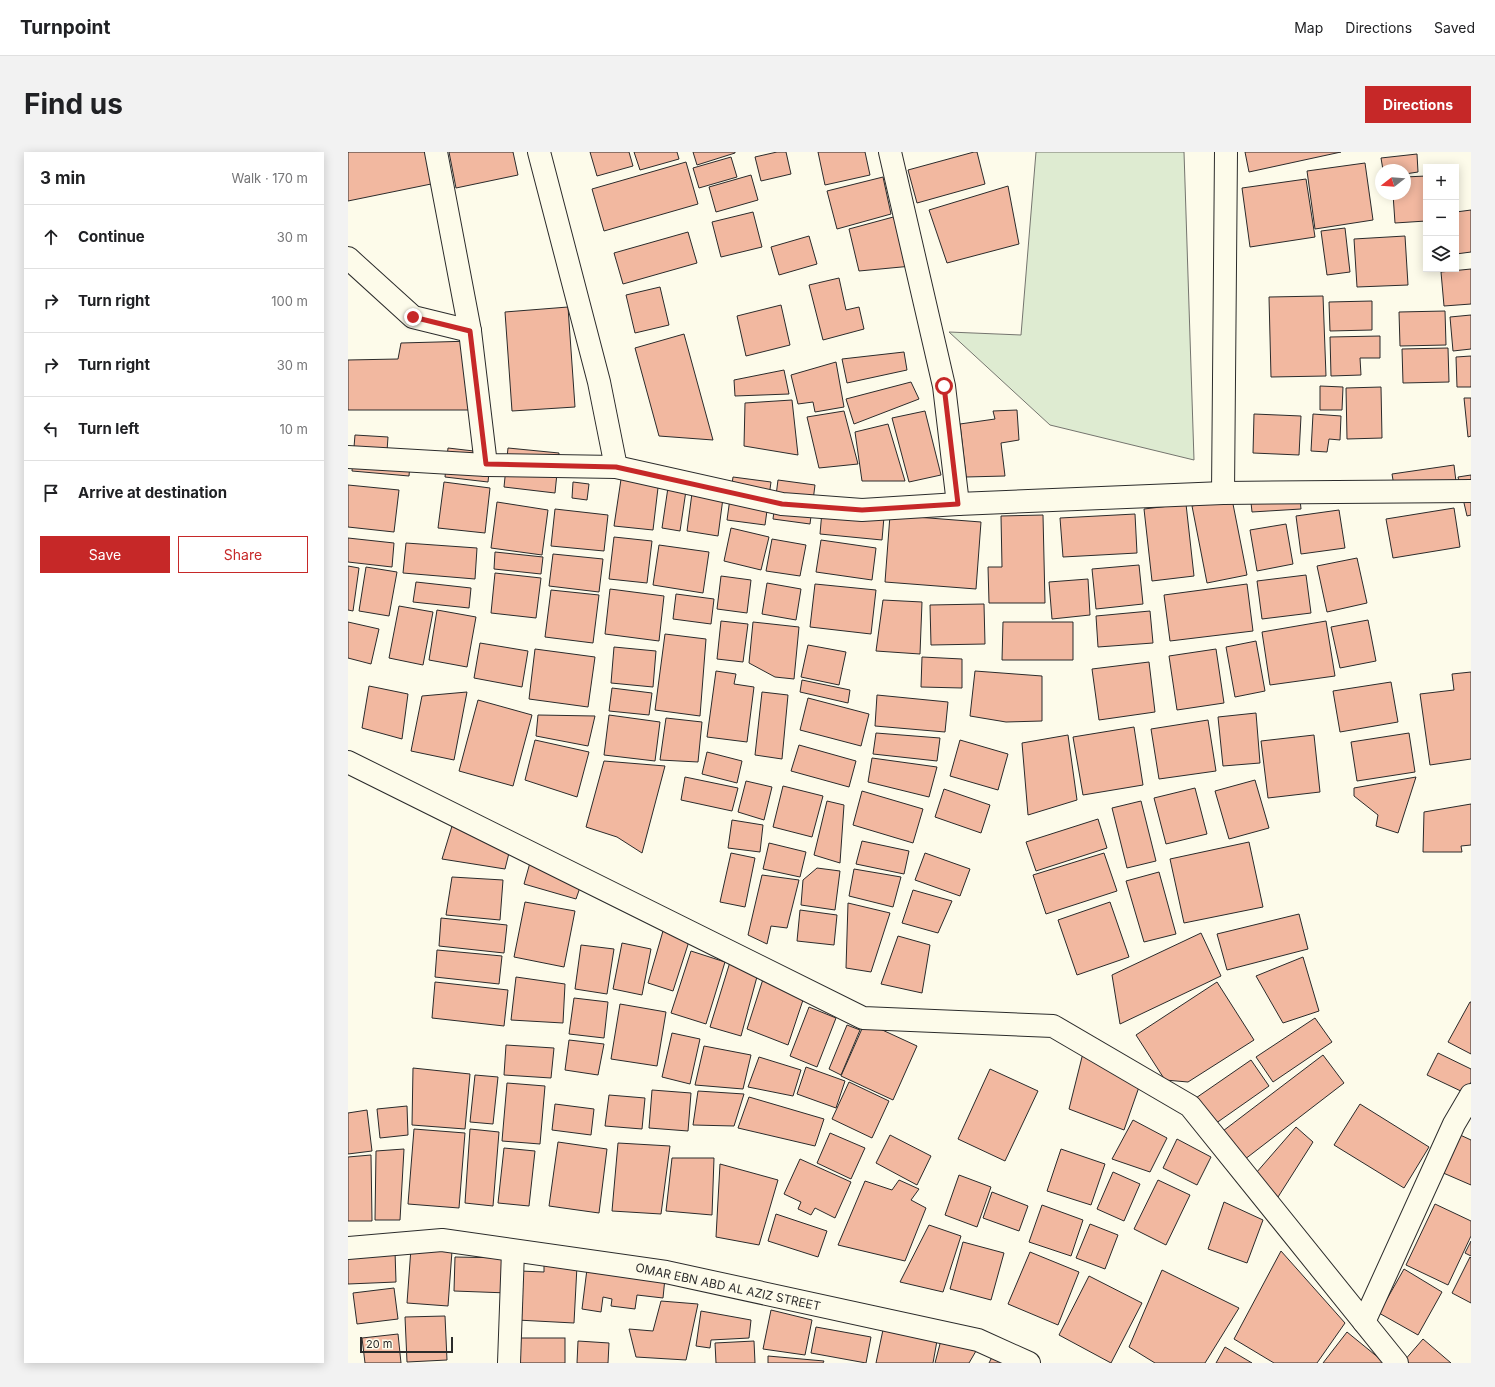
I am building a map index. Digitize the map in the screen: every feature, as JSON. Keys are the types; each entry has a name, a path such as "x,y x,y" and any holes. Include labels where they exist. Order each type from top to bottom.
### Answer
{"street":[{"path":"436,152 470,331 486,464"},
{"path":"539,152 599,382 616,467"},
{"path":"890,152 944,386 958,504"},
{"path":"1223,493 1226,152"},
{"path":"348,258 413,317 470,331"},
{"path":"348,457 486,464 616,467 782,504 862,510 958,504 1223,493 1471,491"},
{"path":"348,762 863,1018 1053,1026 1190,1106 1397,1363"},
{"path":"1364,1322 1454,1124 1471,1095"},
{"name":"OMAR EBN ABD AL AZIZ STREET","path":"348,1248 442,1240 666,1272 978,1340 1029,1363"},
{"path":"510,1363 513,1250"}],"green space":[{"path":"1036,152 1184,152 1194,460 1050,425 949,332 1021,335"}],"building":[{"path":"348,152 430,152 436,183 348,201"},
{"path":"449,152 513,152 518,175 456,188"},
{"path":"590,152 629,152 633,166 597,176"},
{"path":"634,152 677,152 679,159 640,170"},
{"path":"693,152 735,152 735,153 697,165"},
{"path":"777,152 786,152 791,174 761,181 755,157"},
{"path":"818,152 865,152 870,175 825,185"},
{"path":"977,152 985,184 917,203 908,170"},
{"path":"1245,152 1341,152 1249,172"},
{"path":"1417,154 1418,172 1411,173 1411,164 1382,164 1381,158"},
{"path":"731,157 737,177 699,188 693,168"},
{"path":"686,162 698,204 604,231 592,189"},
{"path":"1365,163 1373,220 1315,229 1307,171"},
{"path":"751,175 758,200 716,212 709,187"},
{"path":"1423,176 1423,221 1395,223 1393,200 1411,200 1411,177"},
{"path":"883,177 891,214 837,229 827,191"},
{"path":"1306,179 1315,237 1250,247 1242,188"},
{"path":"1008,186 1019,244 947,263 929,210"},
{"path":"1471,210 1471,252 1459,254 1459,212"},
{"path":"753,212 762,247 721,257 712,222"},
{"path":"897,216 912,266 859,271 849,229"},
{"path":"1345,228 1350,272 1327,275 1321,231"},
{"path":"688,232 697,263 623,284 614,253"},
{"path":"809,236 817,264 779,275 771,247"},
{"path":"1405,236 1408,285 1357,287 1354,239"},
{"path":"1471,269 1471,304 1444,306 1441,272 1459,272 1459,270"},
{"path":"839,278 846,310 859,307 864,329 823,340 809,285"},
{"path":"660,287 669,325 635,333 626,295"},
{"path":"1323,296 1326,376 1271,377 1269,297"},
{"path":"1372,301 1372,330 1330,331 1329,302"},
{"path":"781,305 790,345 746,356 737,316"},
{"path":"568,307 575,407 512,411 505,312"},
{"path":"1445,311 1446,345 1400,346 1399,312"},
{"path":"1471,315 1471,349 1453,351 1450,317"},
{"path":"684,334 713,440 659,436 635,348"},
{"path":"1380,336 1380,358 1360,358 1361,375 1331,376 1330,337"},
{"path":"473,341 473,410 348,410 348,360 398,359 401,343"},
{"path":"1448,348 1449,382 1403,383 1402,349"},
{"path":"904,352 907,370 847,383 842,359"},
{"path":"1471,356 1471,387 1457,387 1456,357"},
{"path":"836,362 844,407 815,412 813,402 798,404 791,375"},
{"path":"784,370 789,394 735,396 734,380"},
{"path":"911,382 919,399 854,424 846,399"},
{"path":"1320,386 1343,387 1342,410 1320,410"},
{"path":"1381,387 1382,438 1347,439 1346,388"},
{"path":"1464,398 1471,398 1471,436 1468,437"},
{"path":"792,400 798,455 744,446 745,403"},
{"path":"1017,410 1019,440 1001,443 1005,476 966,477 960,424 995,419 993,411"},
{"path":"844,411 858,464 819,468 807,417"},
{"path":"925,411 941,475 909,482 892,418"},
{"path":"1254,414 1301,416 1299,455 1253,453"},
{"path":"1313,414 1341,416 1340,440 1329,439 1327,452 1311,451"},
{"path":"888,424 905,481 862,481 855,432"},
{"path":"355,435 388,437 387,451 411,453 409,476 352,471"},
{"path":"448,448 491,453 488,482 445,477"},
{"path":"508,448 559,453 555,493 504,487"},
{"path":"1454,465 1457,490 1396,498 1392,474"},
{"path":"623,466 660,471 653,530 614,526"},
{"path":"670,474 688,477 680,531 662,528"},
{"path":"1471,475 1471,515 1467,516 1458,477"},
{"path":"733,477 771,482 765,525 727,520"},
{"path":"694,478 725,483 718,536 687,531"},
{"path":"778,480 815,485 810,524 773,519"},
{"path":"444,482 490,488 485,533 438,528"},
{"path":"573,482 589,484 587,500 572,498"},
{"path":"348,485 399,490 394,532 348,527"},
{"path":"1299,489 1301,509 1252,512 1250,493"},
{"path":"1232,499 1247,575 1207,583 1192,506"},
{"path":"823,500 885,505 882,540 820,534"},
{"path":"497,502 548,510 542,555 491,548"},
{"path":"1186,504 1194,576 1152,581 1144,509"},
{"path":"1454,508 1460,547 1393,558 1386,519"},
{"path":"555,509 608,515 604,551 551,546"},
{"path":"1339,510 1345,548 1301,554 1296,516"},
{"path":"1135,514 1137,553 1063,557 1060,518"},
{"path":"890,515 981,522 976,589 885,582"},
{"path":"1043,515 1045,603 989,603 988,567 1002,567 1001,516"},
{"path":"1286,524 1293,564 1257,571 1250,530"},
{"path":"731,528 769,537 761,570 724,561"},
{"path":"614,537 652,541 647,583 609,579"},
{"path":"348,538 394,543 392,567 348,562"},
{"path":"772,539 806,545 800,576 766,571"},
{"path":"821,540 876,548 872,580 816,572"},
{"path":"406,543 477,548 475,579 403,573"},
{"path":"659,545 709,552 703,593 653,585"},
{"path":"495,552 543,557 541,574 494,569"},
{"path":"553,554 603,559 599,592 549,586"},
{"path":"1357,558 1367,603 1327,612 1317,566"},
{"path":"1139,565 1143,604 1096,609 1092,569"},
{"path":"348,566 359,568 353,611 348,610"},
{"path":"366,567 397,572 389,616 359,611"},
{"path":"495,573 541,578 536,618 491,613"},
{"path":"1306,575 1311,613 1262,619 1257,581"},
{"path":"721,576 751,580 747,613 717,609"},
{"path":"1088,579 1090,615 1052,619 1049,582"},
{"path":"416,582 471,588 469,608 413,602"},
{"path":"767,583 801,589 796,620 762,614"},
{"path":"815,584 876,590 871,634 810,627"},
{"path":"1247,584 1253,631 1170,641 1164,595"},
{"path":"610,589 664,596 659,641 605,634"},
{"path":"551,590 599,595 593,643 545,637"},
{"path":"676,594 714,599 711,624 673,619"},
{"path":"883,600 922,602 920,654 876,651"},
{"path":"984,604 985,644 931,645 930,605"},
{"path":"399,606 433,612 423,665 389,658"},
{"path":"437,610 476,617 467,667 429,660"},
{"path":"1150,611 1153,643 1098,647 1096,616"},
{"path":"1368,620 1376,661 1340,668 1331,627"},
{"path":"721,621 748,624 743,662 717,659"},
{"path":"1326,621 1335,676 1270,685 1262,632"},
{"path":"348,622 379,629 371,664 348,658"},
{"path":"753,622 799,627 794,679 775,677 749,663"},
{"path":"1003,622 1073,622 1073,660 1002,660"},
{"path":"665,634 706,639 700,716 655,710"},
{"path":"1256,641 1265,691 1235,697 1226,647"},
{"path":"480,643 528,651 522,687 474,678"},
{"path":"808,645 846,652 839,685 801,677"},
{"path":"614,647 656,651 653,687 611,683"},
{"path":"535,649 595,657 588,707 529,699"},
{"path":"1216,649 1224,703 1177,710 1169,656"},
{"path":"922,657 962,659 962,688 921,687"},
{"path":"1149,662 1155,712 1099,720 1092,669"},
{"path":"716,671 736,674 734,684 754,687 747,742 707,737"},
{"path":"975,671 1042,676 1042,721 1006,722 970,716"},
{"path":"1471,672 1471,759 1430,765 1420,694 1454,690 1452,674"},
{"path":"802,680 850,690 848,703 800,692"},
{"path":"1391,682 1398,722 1340,732 1333,691"},
{"path":"369,686 408,694 402,739 362,728"},
{"path":"612,688 652,693 649,715 609,711"},
{"path":"467,692 454,760 411,751 422,696"},
{"path":"762,692 788,695 782,759 755,755"},
{"path":"877,695 948,702 945,732 875,726"},
{"path":"808,698 869,714 861,746 800,730"},
{"path":"478,700 532,715 513,786 459,771"},
{"path":"1256,713 1260,763 1223,766 1218,717"},
{"path":"538,715 595,716 588,746 536,736"},
{"path":"609,715 660,722 655,761 604,755"},
{"path":"666,718 702,722 698,762 660,760"},
{"path":"1208,720 1216,771 1159,779 1151,729"},
{"path":"1134,727 1143,785 1083,795 1073,737"},
{"path":"876,733 940,738 937,761 873,754"},
{"path":"1409,733 1415,772 1357,781 1351,742"},
{"path":"1068,735 1077,800 1028,815 1022,743"},
{"path":"1314,735 1320,792 1268,798 1261,741"},
{"path":"535,740 589,752 577,797 525,780"},
{"path":"960,740 1008,754 998,790 950,776"},
{"path":"799,745 856,761 849,787 791,771"},
{"path":"707,752 742,761 737,783 702,774"},
{"path":"872,758 937,767 929,797 868,782"},
{"path":"604,761 665,766 642,853 617,837 586,827"},
{"path":"685,777 738,788 732,811 681,800"},
{"path":"1416,777 1398,833 1376,826 1378,815 1354,796 1354,788"},
{"path":"1255,780 1269,828 1229,839 1215,791"},
{"path":"746,781 772,787 764,820 738,812"},
{"path":"783,786 823,796 812,837 773,827"},
{"path":"1195,788 1207,834 1166,844 1154,798"},
{"path":"944,789 990,805 981,833 935,817"},
{"path":"862,791 923,809 913,843 853,825"},
{"path":"827,801 844,805 840,863 814,855"},
{"path":"1141,801 1156,861 1127,868 1112,808"},
{"path":"1471,804 1471,845 1461,846 1462,852 1423,852 1424,812"},
{"path":"456,813 513,837 505,869 442,859"},
{"path":"1098,819 1107,848 1036,871 1026,842"},
{"path":"732,820 763,825 760,852 728,848"},
{"path":"862,841 909,851 904,874 856,864"},
{"path":"1249,842 1263,907 1184,923 1170,859"},
{"path":"769,843 806,852 800,877 763,869"},
{"path":"533,852 584,876 576,899 524,884"},
{"path":"731,853 755,858 745,907 720,902"},
{"path":"925,853 970,869 960,896 915,880"},
{"path":"1104,853 1117,891 1046,914 1033,875"},
{"path":"817,868 840,871 835,910 801,905 803,880"},
{"path":"854,869 901,877 893,907 849,896"},
{"path":"1159,872 1176,934 1144,942 1126,881"},
{"path":"762,875 799,880 787,928 771,926 767,944 748,935"},
{"path":"452,877 503,880 500,920 446,915"},
{"path":"913,890 952,901 938,933 902,923"},
{"path":"525,902 575,911 564,967 514,957"},
{"path":"1110,902 1129,957 1077,975 1058,920"},
{"path":"848,903 890,913 871,972 846,968"},
{"path":"800,910 837,915 834,945 797,941"},
{"path":"1299,914 1308,949 1227,970 1217,934"},
{"path":"667,917 693,929 673,991 648,983"},
{"path":"441,918 507,925 504,953 439,946"},
{"path":"1201,933 1221,976 1120,1024 1112,975"},
{"path":"898,936 930,945 922,993 881,984"},
{"path":"622,943 651,949 642,995 613,989"},
{"path":"581,945 614,949 607,994 575,989"},
{"path":"437,950 502,956 499,984 435,977"},
{"path":"691,951 725,962 706,1024 671,1013"},
{"path":"1303,957 1319,1011 1283,1023 1256,976"},
{"path":"730,962 758,973 741,1036 710,1027"},
{"path":"764,976 805,994 788,1045 747,1029"},
{"path":"516,977 565,984 563,1023 511,1020"},
{"path":"435,982 508,990 504,1026 432,1018"},
{"path":"1217,982 1254,1040 1188,1082 1165,1080 1136,1035"},
{"path":"574,998 608,1002 604,1038 569,1034"},
{"path":"1471,1002 1471,1054 1448,1042"},
{"path":"620,1004 666,1012 657,1066 611,1059"},
{"path":"809,1007 836,1018 817,1067 790,1056"},
{"path":"1315,1018 1332,1042 1273,1082 1256,1057"},
{"path":"865,1022 917,1046 893,1100 841,1076"},
{"path":"847,1025 860,1030 841,1075 829,1069"},
{"path":"672,1033 700,1039 690,1084 662,1077"},
{"path":"569,1040 604,1044 598,1075 565,1070"},
{"path":"506,1045 554,1048 551,1078 504,1075"},
{"path":"704,1046 751,1055 743,1089 695,1085"},
{"path":"1083,1053 1139,1087 1124,1130 1069,1109"},
{"path":"1438,1053 1471,1069 1471,1082 1465,1093 1427,1075"},
{"path":"1323,1055 1344,1083 1240,1163 1219,1134"},
{"path":"759,1057 801,1070 793,1096 748,1087"},
{"path":"1251,1060 1269,1086 1212,1126 1193,1100"},
{"path":"806,1067 845,1081 836,1108 797,1094"},
{"path":"413,1068 470,1074 465,1129 412,1125"},
{"path":"990,1069 1038,1091 1005,1161 958,1139"},
{"path":"475,1075 498,1077 493,1124 470,1122"},
{"path":"849,1082 889,1101 872,1138 832,1119"},
{"path":"507,1083 545,1086 540,1144 502,1141"},
{"path":"652,1090 691,1093 688,1131 649,1128"},
{"path":"698,1091 744,1094 734,1126 693,1125"},
{"path":"609,1095 645,1098 642,1129 605,1126"},
{"path":"749,1097 824,1119 815,1146 738,1128"},
{"path":"555,1104 594,1109 591,1135 552,1130"},
{"path":"1360,1104 1429,1147 1404,1188 1334,1145"},
{"path":"407,1106 408,1135 380,1138 377,1109"},
{"path":"367,1110 372,1151 348,1154 348,1113"},
{"path":"1133,1120 1167,1138 1150,1172 1112,1159"},
{"path":"1296,1127 1313,1142 1278,1197 1256,1173"},
{"path":"414,1129 465,1133 459,1208 408,1204"},
{"path":"470,1129 499,1132 493,1206 465,1203"},
{"path":"830,1133 865,1148 851,1179 817,1163"},
{"path":"1458,1134 1471,1140 1471,1185 1441,1172"},
{"path":"890,1135 931,1156 917,1185 876,1163"},
{"path":"1177,1139 1211,1157 1197,1185 1163,1168"},
{"path":"558,1142 607,1149 599,1213 549,1206"},
{"path":"618,1143 670,1146 661,1214 612,1211"},
{"path":"504,1148 535,1151 529,1206 498,1203"},
{"path":"404,1149 400,1220 375,1220 376,1151"},
{"path":"1061,1149 1105,1164 1091,1205 1047,1191"},
{"path":"371,1155 372,1221 348,1221 348,1157"},
{"path":"672,1158 714,1158 712,1215 666,1211"},
{"path":"800,1159 851,1182 835,1218 815,1208 811,1215 798,1209 801,1202 784,1194"},
{"path":"720,1164 778,1180 759,1245 716,1237"},
{"path":"1113,1172 1140,1184 1124,1221 1097,1209"},
{"path":"959,1175 991,1187 977,1227 945,1215"},
{"path":"899,1180 919,1189 911,1200 926,1208 905,1261 838,1245 865,1181 892,1190"},
{"path":"1158,1180 1190,1195 1166,1245 1134,1229"},
{"path":"992,1192 1028,1206 1019,1231 983,1218"},
{"path":"1224,1202 1263,1220 1247,1263 1208,1249"},
{"path":"1435,1204 1471,1221 1471,1236 1448,1285 1406,1265"},
{"path":"1042,1205 1083,1220 1071,1256 1029,1242"},
{"path":"776,1214 827,1231 818,1257 768,1241"},
{"path":"1090,1224 1118,1235 1105,1269 1076,1258"},
{"path":"929,1225 961,1236 943,1292 900,1282"},
{"path":"1471,1241 1471,1256 1465,1253"},
{"path":"963,1242 1004,1253 991,1300 950,1289"},
{"path":"411,1248 452,1251 448,1306 407,1303"},
{"path":"395,1251 396,1282 348,1284 348,1253"},
{"path":"1281,1251 1345,1323 1317,1363 1274,1363 1234,1339"},
{"path":"1030,1252 1079,1272 1058,1325 1008,1304"},
{"path":"455,1257 508,1258 508,1293 454,1291"},
{"path":"1470,1257 1471,1258 1471,1303 1452,1293"},
{"path":"544,1264 577,1266 574,1323 517,1320 520,1271 544,1272"},
{"path":"587,1269 665,1278 663,1298 637,1295 635,1309 611,1306 612,1299 603,1297 601,1312 582,1309"},
{"path":"1404,1269 1442,1292 1418,1335 1379,1313"},
{"path":"1162,1270 1239,1308 1205,1363 1155,1363 1129,1347"},
{"path":"1089,1276 1142,1303 1111,1363 1059,1335"},
{"path":"394,1288 398,1319 357,1324 353,1293"},
{"path":"661,1301 698,1304 686,1360 636,1357 629,1329 653,1331"},
{"path":"771,1310 812,1320 805,1355 763,1349"},
{"path":"701,1311 751,1320 749,1338 711,1340 710,1348 696,1346"},
{"path":"445,1316 447,1360 407,1362 405,1317"},
{"path":"884,1325 938,1335 933,1363 876,1363"},
{"path":"816,1327 871,1337 866,1363 811,1353"},
{"path":"1347,1332 1385,1363 1323,1363"},
{"path":"398,1334 401,1363 365,1363 362,1338"},
{"path":"513,1338 565,1338 565,1363 513,1363"},
{"path":"1423,1339 1451,1363 1406,1363 1404,1361"},
{"path":"941,1340 976,1351 969,1363 935,1363"},
{"path":"578,1341 609,1343 608,1363 577,1363"},
{"path":"754,1341 755,1363 716,1363 715,1343"},
{"path":"1225,1347 1252,1363 1216,1363"},
{"path":"995,1351 1019,1363 989,1363"},
{"path":"768,1356 824,1361 823,1363 768,1363"}],"route":[{"path":"413,317 470,331 486,464 616,467 782,504 862,510 958,504 944,386"}]}
